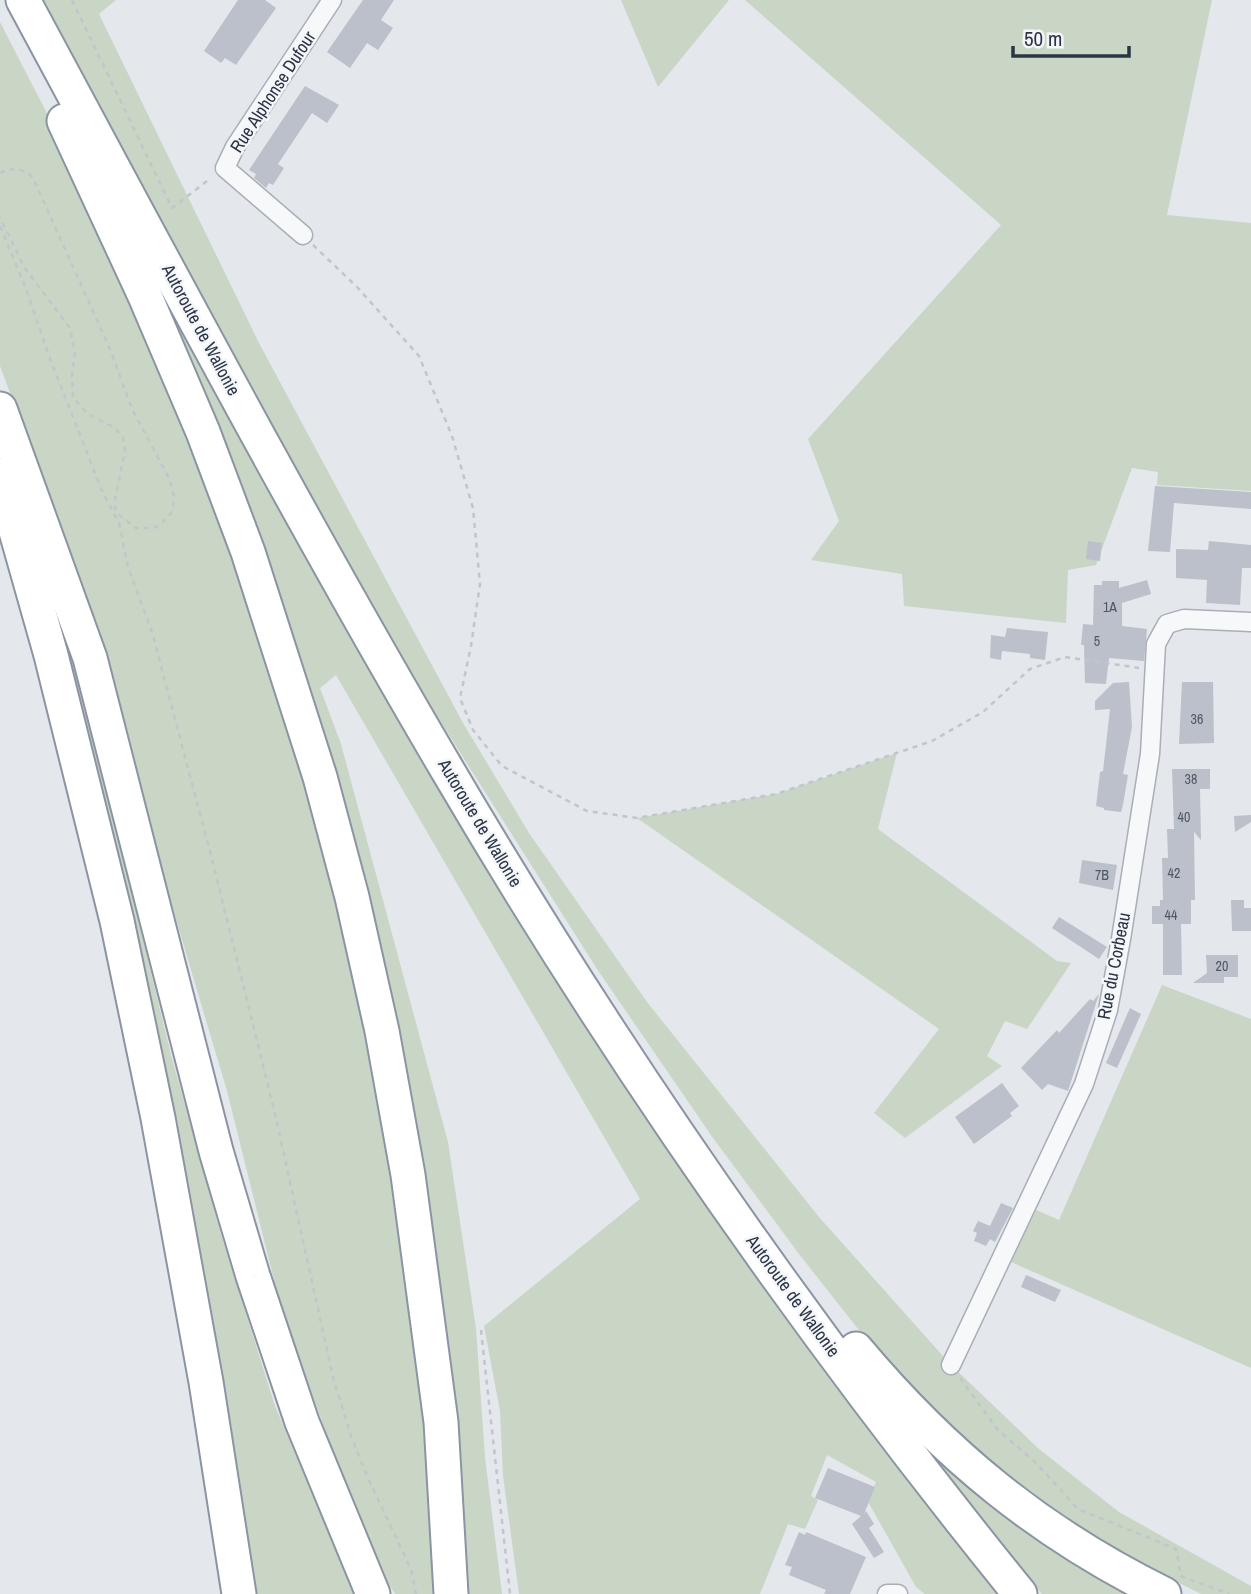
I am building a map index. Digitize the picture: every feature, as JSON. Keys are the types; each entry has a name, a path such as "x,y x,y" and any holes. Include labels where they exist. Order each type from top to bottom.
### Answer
{"highway":[{"path":"13,0 24,38 85,164 203,432 247,552 324,791 352,897 382,1031 408,1175 441,1422 451,1594"},
{"name":"Autoroute de Wallonie","path":"23,0 253,427 449,774 542,925 664,1115 766,1259 943,1500 1020,1594"},
{"path":"0,410 90,658 216,1151 253,1276 302,1422 373,1594"},
{"path":"0,475 51,655 117,921 158,1118 206,1382 239,1594"},
{"path":"766,1259 802,1282 892,1392 978,1475 1027,1514 1085,1552 1164,1594"}],"street":[{"name":"Rue Alphonse Dufour","path":"303,235 225,168 235,147 332,0"},
{"name":"Rue du Corbeau","path":"951,1365 1084,1084 1108,1010 1150,754 1156,644 1167,624 1184,619 1251,622"},
{"path":"887,1594 898,1594"}],"path":[{"path":"72,0 172,208 225,168"},
{"path":"0,173 13,169 23,171 33,178 110,349 132,409 169,478 174,496 173,506 167,518 154,528 136,528 118,514 114,505 125,450 124,438 115,428 88,414 72,398 75,354 70,328 24,267 0,217"},
{"path":"0,226 102,491 119,523 128,567 152,632 213,863 271,1101 333,1377 351,1436 411,1569 416,1594"},
{"path":"303,235 357,287 419,356 452,436 473,508 480,584 460,698 473,730 502,765 587,811 636,818 776,794 932,741 983,712 1030,669 1065,657 1153,670"},
{"path":"14,260 24,267"},
{"path":"481,1330 510,1594"},
{"path":"951,1365 998,1430 1036,1463 1078,1509 1176,1549 1181,1576 1228,1594"}],"green space":[{"path":"43,0 116,0 99,14 259,343 463,723 529,833 647,1002 819,1217 951,1365 1039,1449 1119,1512 1251,1586 1251,1594 1201,1594 1130,1558 1061,1517 990,1466 927,1407 862,1334 799,1254 713,1138 597,969 406,667 203,302"},
{"path":"621,0 729,0 658,87"},
{"path":"745,0 1212,0 1167,215 1251,223 1251,491 1157,485 1158,472 1132,468 1096,565 1068,570 1066,623 904,606 902,574 811,560 839,521 808,439 1001,225"},
{"path":"0,22 91,199 197,448 277,671 346,919 374,1064 414,1314 439,1594 395,1594 371,1555 282,1312 227,1091 148,825 86,598 0,366"},
{"path":"135,231 366,656 1003,1594 925,1594 916,1587 867,1500 876,1482 827,1455 811,1496 818,1500 805,1529 788,1524 760,1594 519,1594 503,1476 500,1411 484,1326 640,1199 336,675 320,688 341,744 448,1142 476,1328 485,1458 502,1594 466,1594 324,740 282,602 245,501"},
{"path":"29,534 63,631 94,737 171,1055 221,1234 275,1406 354,1594 251,1594"},
{"path":"897,753 878,829 1057,961 1071,963 1027,1029 1005,1021 987,1056 1002,1066 905,1138 874,1113 939,1029 637,818 776,794"},
{"path":"1162,985 1251,1019 1251,1368 1002,1258 1027,1206 1059,1220"},
{"path":"910,1430 1142,1594 1042,1594"}],"building":[{"path":"238,0 265,0 276,8 236,65 225,58 221,63 204,51"},
{"path":"363,0 394,0 381,20 393,28 378,50 367,43 350,68 327,52"},
{"path":"305,86 339,105 327,123 312,113 278,164 284,168 273,185 269,183 266,188 254,178 256,174 249,170"},
{"path":"1155,486 1251,492 1251,509 1174,503 1170,552 1148,551"},
{"path":"1088,541 1102,543 1100,561 1086,559"},
{"path":"1209,541 1251,545 1251,568 1242,568 1240,605 1206,603 1207,580 1176,578 1176,549 1208,550"},
{"path":"1147,580 1151,594 1122,603 1122,626 1147,629 1144,661 1109,658 1106,684 1085,683 1084,645 1081,645 1083,624 1093,625 1094,585 1102,585 1102,581 1119,581 1119,588"},
{"path":"1007,628 1048,632 1045,660 1030,658 1030,654 1002,651 1001,660 990,658 991,635 1005,637"},
{"path":"1129,682 1132,727 1123,774 1128,775 1123,805 1121,812 1104,810 1096,806 1110,709 1095,710 1095,701 1113,683"},
{"path":"1182,682 1213,682 1214,743 1179,744"},
{"path":"1172,769 1210,769 1210,789 1200,789 1201,840 1194,832 1195,900 1191,900 1191,924 1181,924 1182,975 1163,975 1163,924 1152,924 1152,906 1160,906 1160,900 1163,900 1162,858 1168,858 1167,829 1174,829"},
{"path":"1251,815 1251,822 1235,832 1234,816"},
{"path":"1082,860 1117,865 1113,890 1079,883"},
{"path":"1231,900 1244,900 1244,908 1251,908 1251,931 1232,931"},
{"path":"1059,917 1107,947 1099,959 1052,928"},
{"path":"1206,955 1238,955 1238,977 1224,977 1224,983 1193,983 1207,973"},
{"path":"1099,994 1068,1091 1048,1084 1042,1090 1021,1068 1057,1030 1059,1033 1090,999 1093,1001"},
{"path":"1130,1008 1141,1014 1117,1068 1106,1063"},
{"path":"1002,1083 1019,1106 1010,1113 1012,1116 974,1144 955,1117"},
{"path":"1001,1203 1013,1208 995,1242 990,1239 986,1246 974,1241 977,1233 973,1231 978,1221 990,1226"},
{"path":"1026,1275 1061,1290 1055,1302 1021,1287"},
{"path":"828,1468 875,1487 864,1514 866,1511 874,1524 869,1528 884,1552 874,1558 852,1524 861,1516 815,1498"},
{"path":"799,1532 805,1535 806,1532 866,1557 850,1594 824,1594 826,1590 789,1575 792,1567 785,1565"}]}
